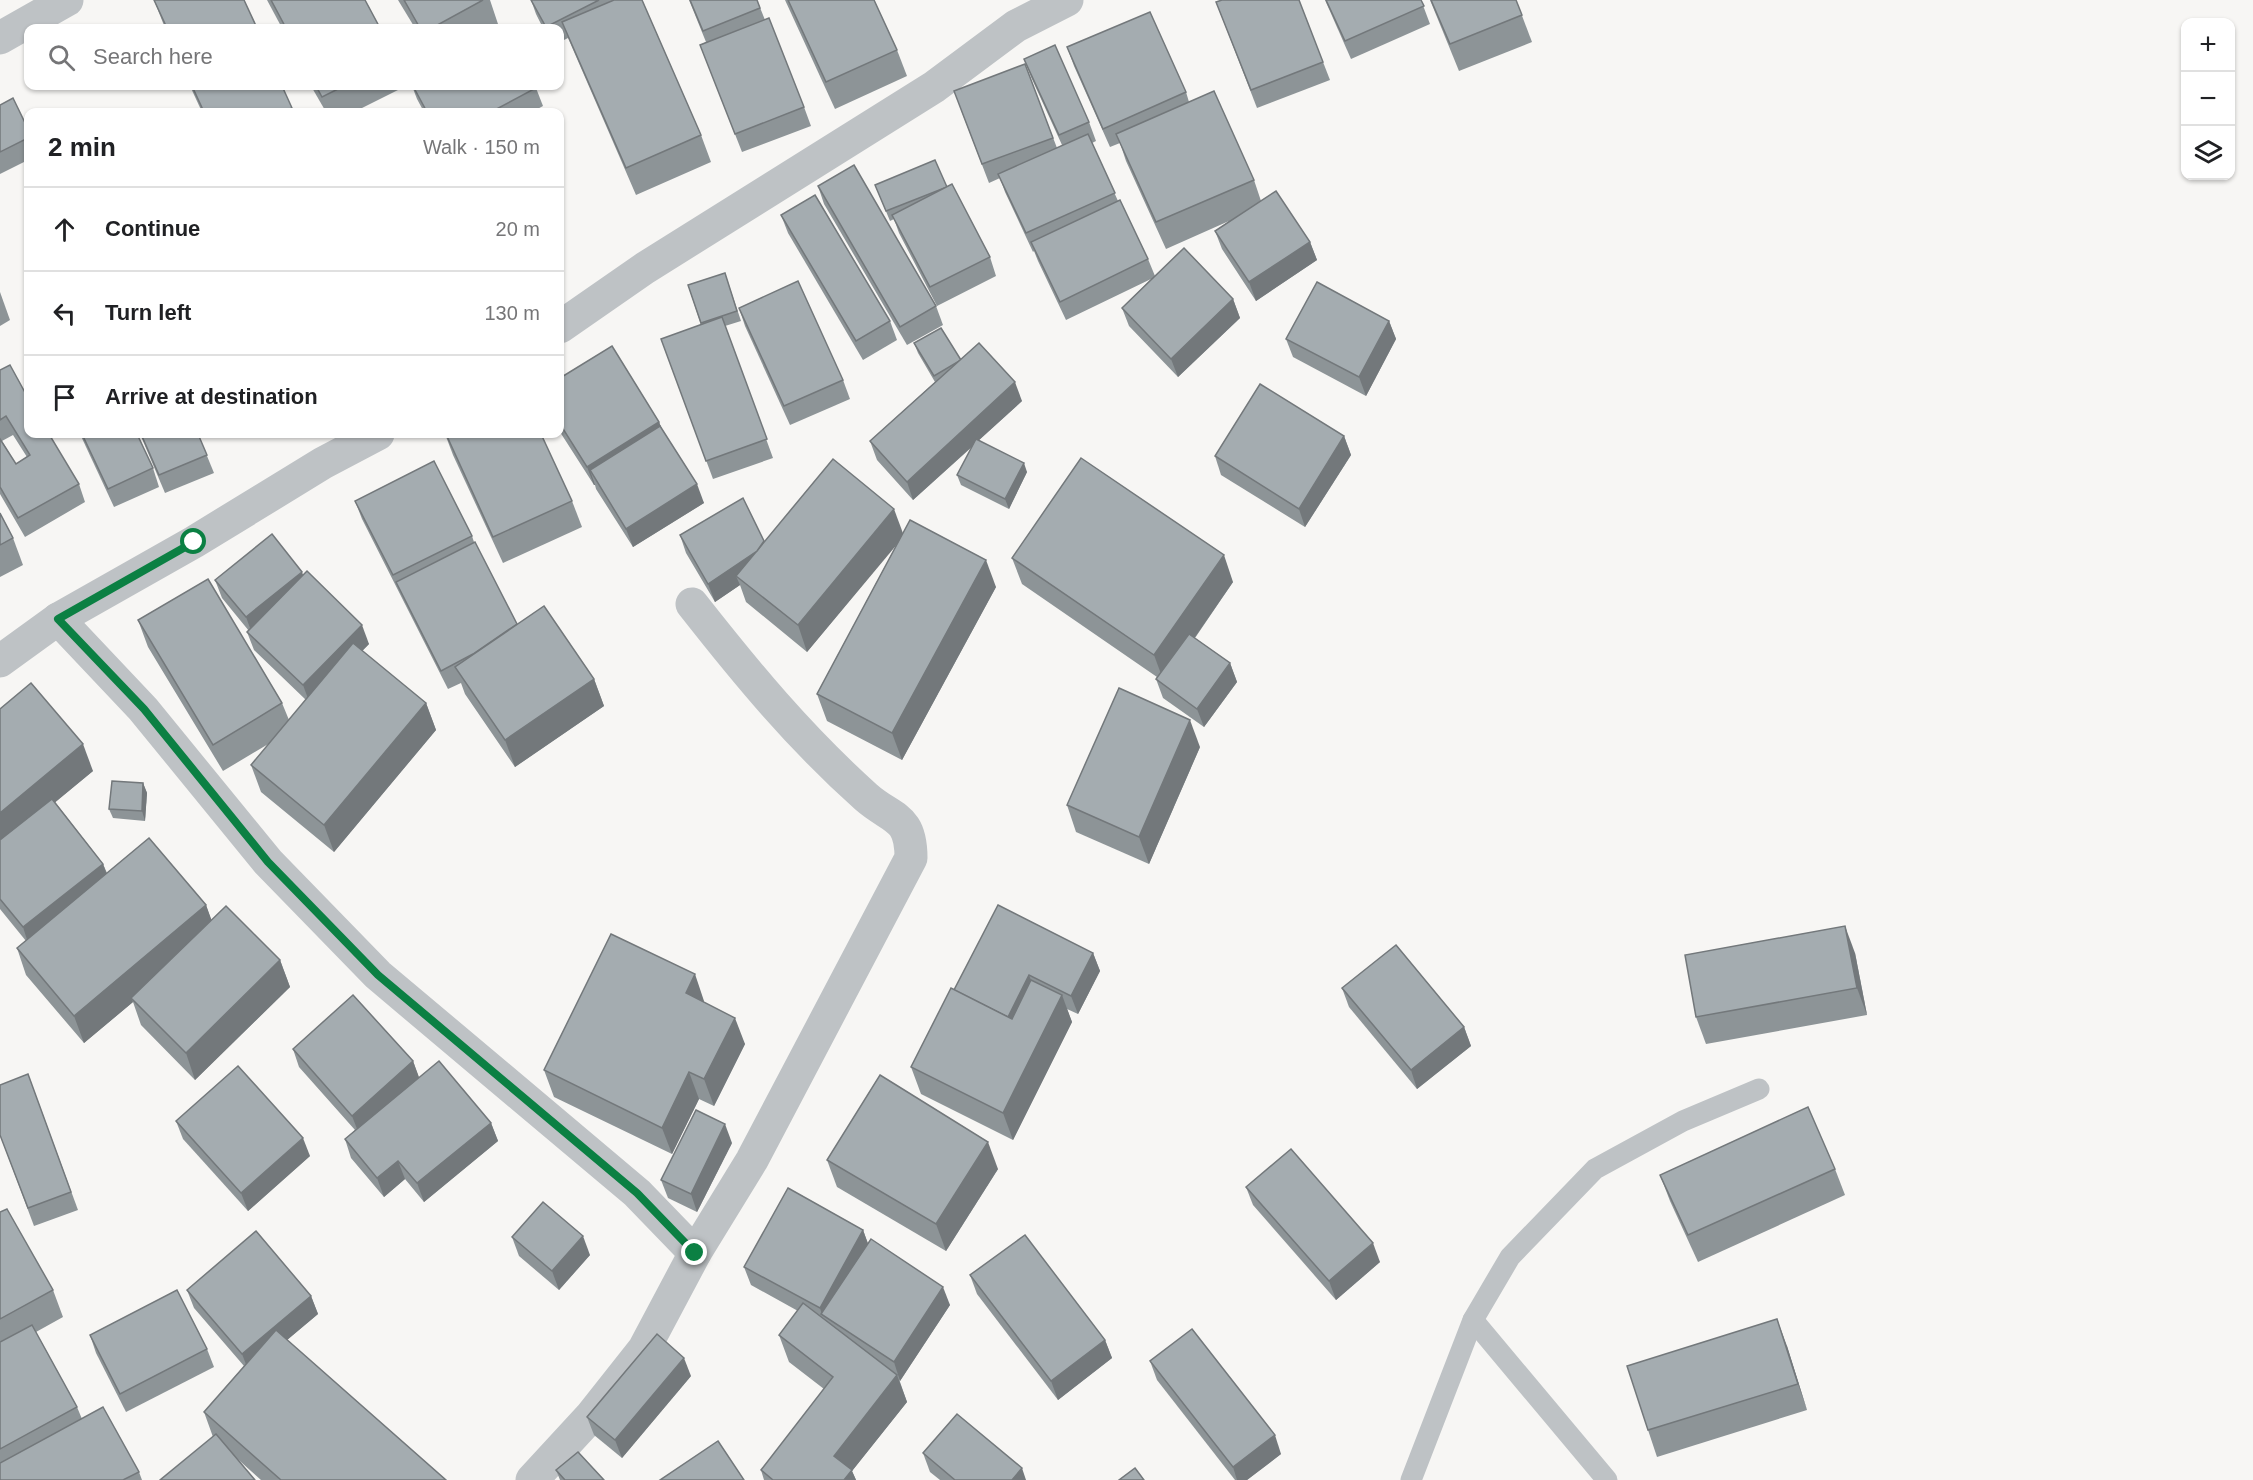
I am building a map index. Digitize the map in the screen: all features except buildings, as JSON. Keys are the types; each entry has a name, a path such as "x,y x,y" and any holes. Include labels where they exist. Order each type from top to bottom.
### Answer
{"street":[{"path":"564,324 645,268 934,87 1016,26 1067,0"},
{"path":"0,38 50,4"},
{"path":"0,661 58,619 371,438"},
{"path":"532,1480 591,1416 644,1349 695,1253 752,1160 911,858 911,840 899,819 868,800 769,701 692,604"},
{"path":"58,619 144,709 268,862 378,975 637,1193 695,1253"}],"lane":[{"path":"1411,1480 1473,1320 1510,1257 1595,1169 1683,1121 1759,1089"},
{"path":"1473,1320 1607,1480"}],"route":[{"path":"194,542 58,619 144,709 268,862 378,975 637,1193 695,1253"}]}
